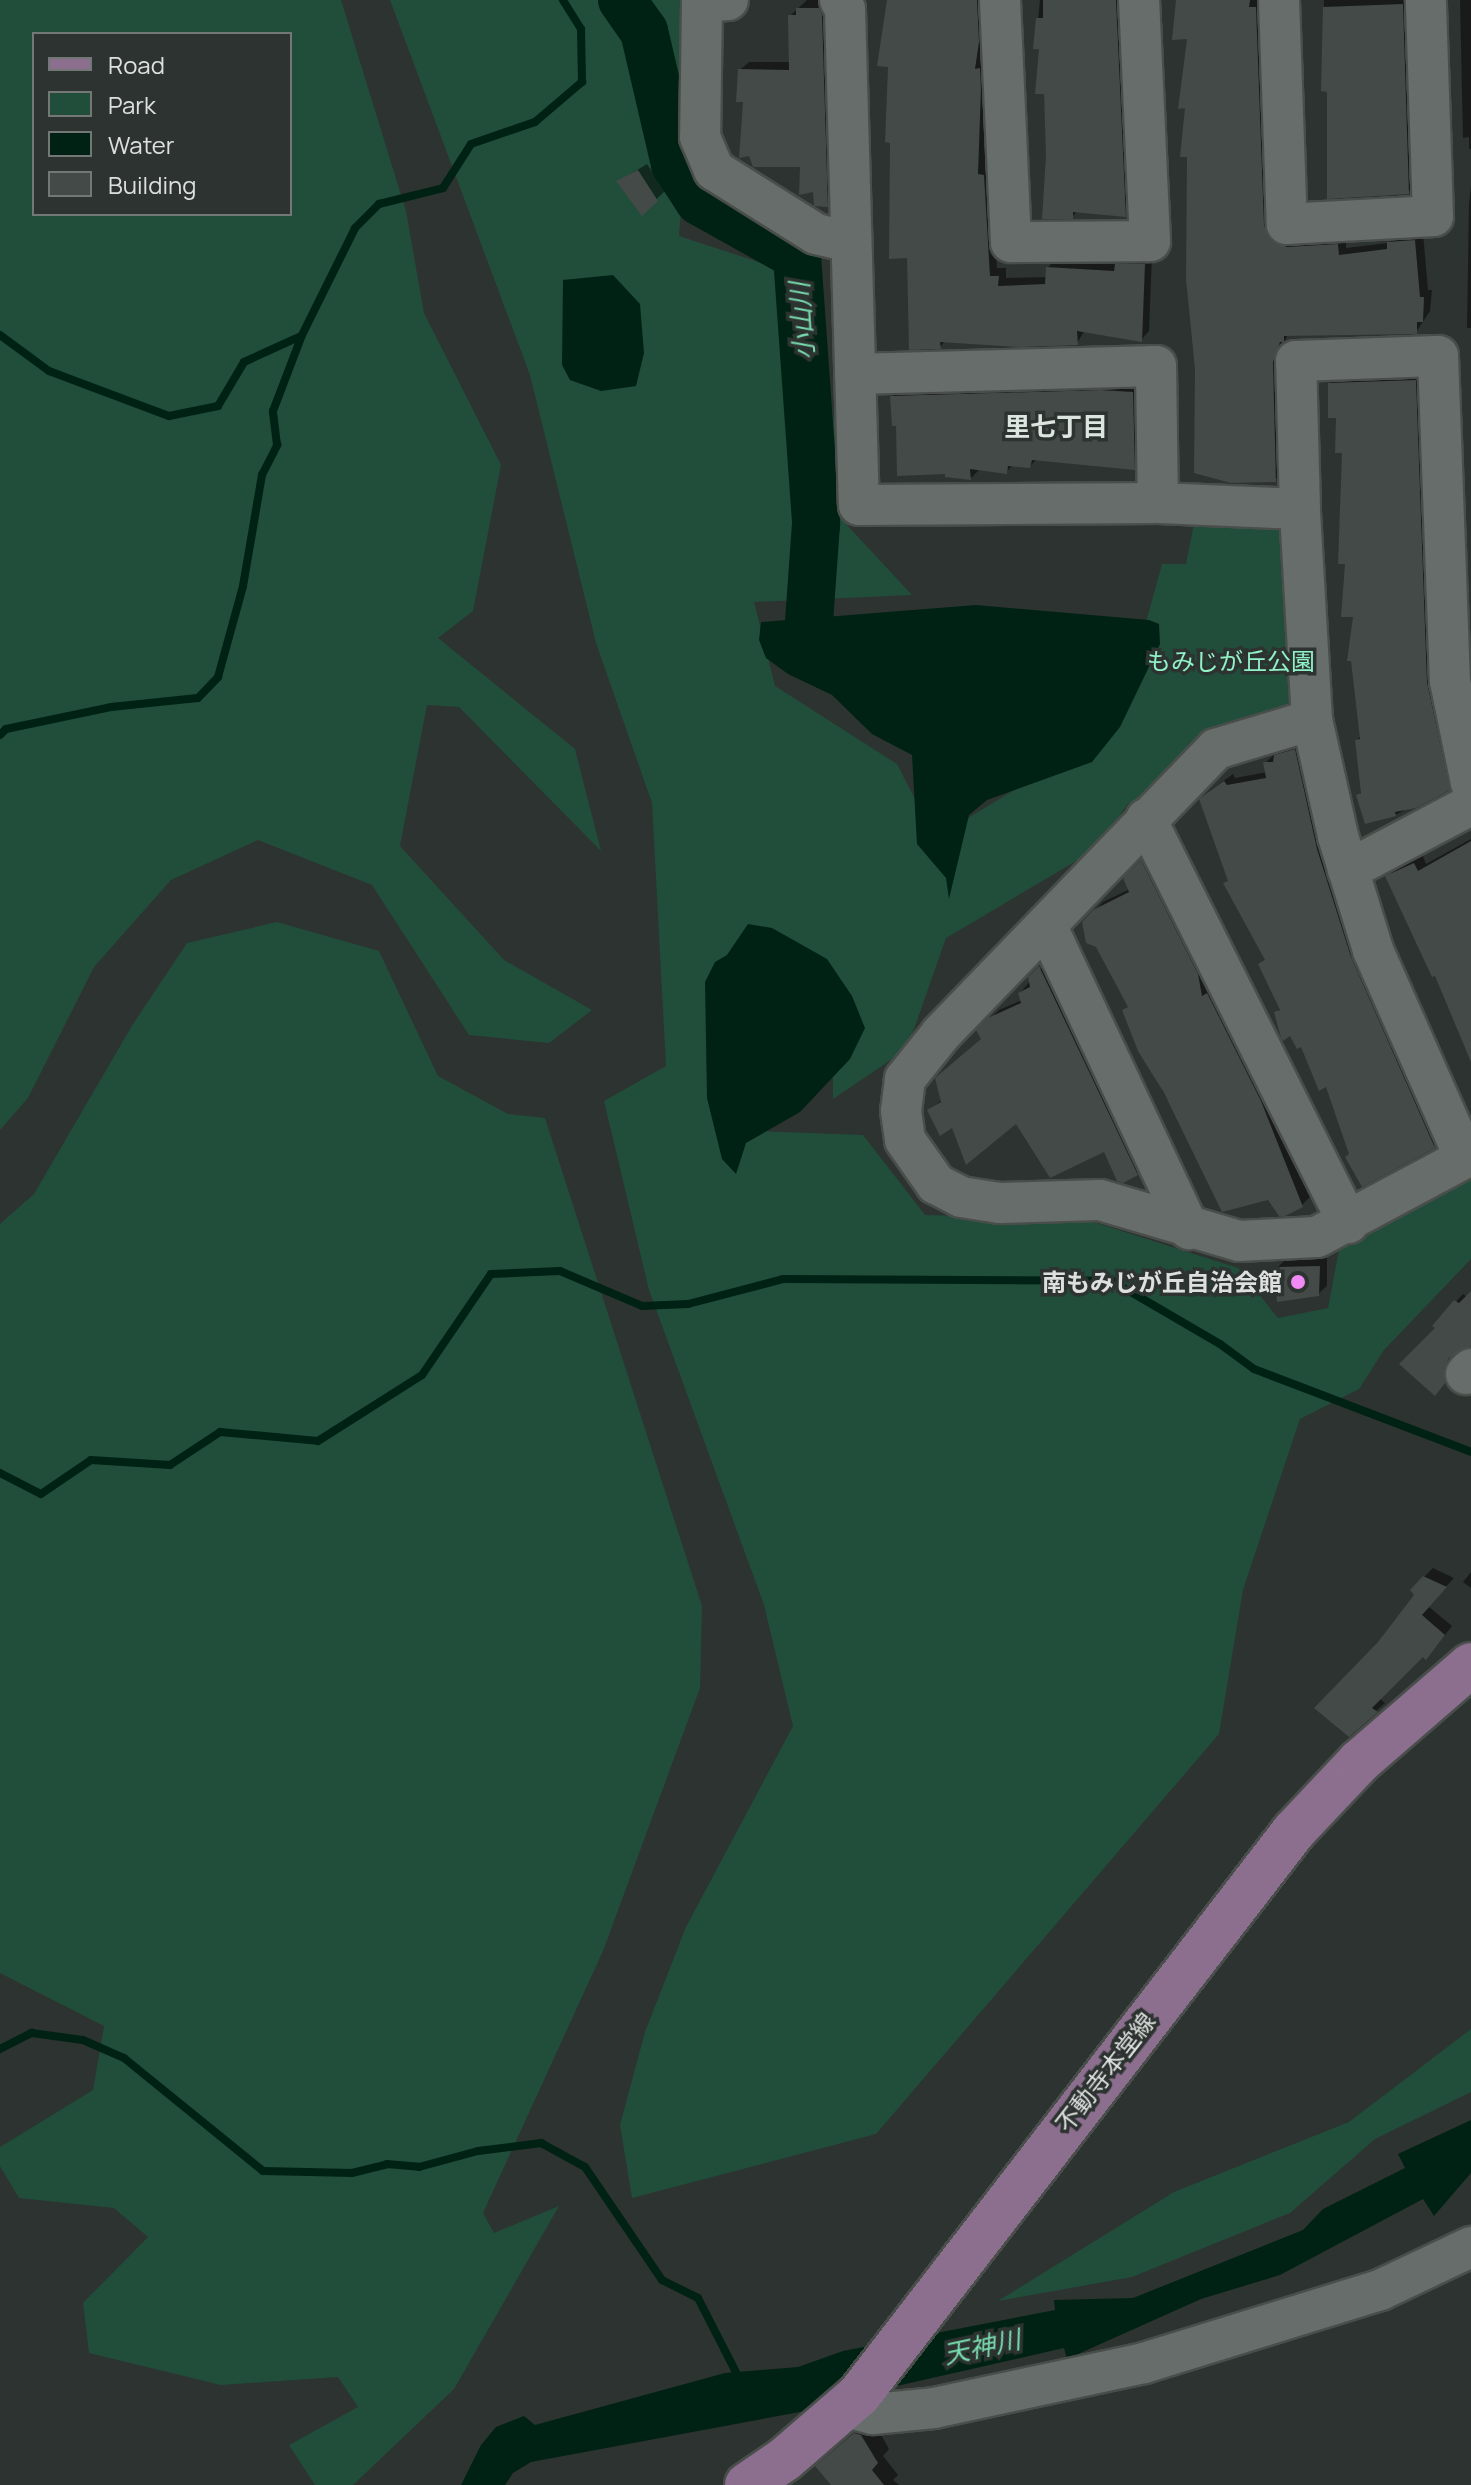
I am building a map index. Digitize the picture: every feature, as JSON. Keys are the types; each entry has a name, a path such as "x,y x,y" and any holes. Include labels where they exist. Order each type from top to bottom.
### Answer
{"main road":[{"name":"不動寺本堂線","path":"747,2485 785,2459 852,2401 1294,1831 1359,1762 1471,1665"}],"street":[{"path":"728,0 702,2 700,137 714,170 816,234 851,242"},
{"path":"840,0 845,9 859,505 1158,503 1300,509"},
{"path":"1000,0 1011,242 1150,241 1139,0"},
{"path":"1279,0 1287,224 1433,216 1426,0"},
{"path":"1312,720 1216,749 941,1034 905,1079 901,1111 905,1140 936,1184 961,1197 1000,1203 1100,1200 1189,1229 1239,1241 1317,1237 1465,1158 1373,950 1348,870 1312,720 1300,509 1296,361 1438,356 1450,681 1471,783"},
{"path":"855,374 1156,366 1158,503"},
{"path":"1348,870 1471,805"},
{"path":"1146,819 1348,1223"},
{"path":"1047,927 1189,1229"},
{"path":"852,2401 873,2414 934,2408 1144,2363 1380,2290 1471,2247"}],"green space":[{"path":"0,0 341,0 406,211 424,313 501,465 473,611 438,638 575,749 601,851 459,707 427,705 400,846 504,960 592,1010 549,1043 469,1035 372,885 258,840 171,880 94,967 28,1098 0,1130"},
{"name":"もみじが丘公園","path":"390,0 698,0 679,236 780,269 820,308 846,524 912,595 754,602 775,686 897,764 935,838 1087,746 1138,651 1162,564 1186,564 1195,518 1291,519 1299,711 1130,811 1129,803 1093,851 946,938 907,1049 833,1099 833,1017 728,1130 863,1135 925,1215 1084,1219 1238,1268 1278,1318 1328,1308 1339,1250 1471,1172 1471,1259 1384,1350 1359,1389 1300,1419 1243,1590 1219,1734 876,2134 632,2198 620,2125 645,2032 686,1927 793,1726 764,1605 649,1290 604,1101 666,1066 652,803 596,643 530,375"},
{"path":"277,922 379,951 438,1076 508,1114 545,1118 702,1606 700,1688 603,1951 483,2213 494,2233 559,2206 454,2389 353,2485 315,2485 289,2445 358,2407 338,2377 221,2385 89,2353 83,2303 148,2237 114,2208 19,2198 0,2166 0,2147 93,2090 104,2026 0,1973 0,1224 34,1194 133,1024 187,943"},
{"path":"1471,2029 1471,2092 1375,2139 1290,2213 1132,2277 998,2301 1174,2192 1349,2122"}],"water":[{"path":"613,275 640,304 644,353 636,386 601,391 570,380 562,365 563,280"},
{"path":"976,605 1149,620 1159,624 1160,644 1120,727 1092,762 987,800 969,815 949,899 946,878 917,844 912,755 872,734 832,695 788,674 766,658 759,640 761,622"},
{"path":"748,924 772,928 827,959 852,996 865,1028 850,1059 800,1112 746,1143 736,1174 722,1159 707,1098 705,982 715,962 727,955"},
{"name":"天神川","path":"1471,2120 1471,2173 1434,2216 1423,2199 1280,2275 1201,2299 1067,2359 1064,2348 879,2390 837,2383 805,2411 531,2462 513,2473 505,2485 461,2485 481,2445 496,2427 524,2416 535,2425 725,2373 798,2367 843,2351 1055,2310 1054,2300 1133,2298 1303,2230 1323,2209 1405,2168 1398,2154"}],"building":[{"path":"887,0 977,0 979,42 975,69 980,68 981,89 978,174 984,175 990,276 999,276 998,286 1045,284 1046,267 1114,271 1115,264 1145,264 1142,342 1077,331 1078,345 1019,347 940,342 941,349 909,350 907,258 889,259 890,143 885,142 888,67 877,66"},
{"path":"1043,0 1116,0 1126,217 1073,212 1073,219 1042,219 1046,155 1044,94 1035,94 1039,49 1033,49 1036,18 1043,18"},
{"path":"1176,0 1250,0 1249,7 1256,7 1264,225 1268,237 1287,247 1338,244 1339,255 1387,249 1387,242 1415,240 1420,297 1424,297 1423,322 1417,322 1417,334 1284,336 1284,342 1280,342 1273,362 1276,482 1231,483 1194,473 1195,369 1186,279 1187,157 1180,157 1185,108 1178,109 1187,39 1172,40"},
{"path":"1403,4 1409,194 1327,199 1327,92 1321,91 1323,7"},
{"path":"796,8 819,8 822,15 828,207 814,206 813,192 799,195 800,167 753,167 749,156 739,158 743,102 736,102 738,69 789,70 788,15 796,15"},
{"path":"638,170 658,201 642,216 616,181"},
{"path":"1416,380 1427,682 1450,790 1416,808 1395,812 1396,816 1365,824 1356,795 1361,793 1355,740 1360,739 1351,661 1347,661 1353,617 1341,617 1345,564 1338,564 1342,453 1335,453 1336,418 1328,418 1328,383"},
{"path":"1100,390 1133,392 1135,470 1032,460 1030,468 1008,466 1007,474 970,469 971,480 945,477 945,474 897,476 896,426 892,426 890,396"},
{"path":"1295,749 1317,849 1351,957 1435,1148 1362,1187 1345,1157 1349,1154 1326,1087 1319,1091 1301,1047 1297,1049 1290,1036 1283,1041 1281,1038 1274,1012 1280,1010 1258,964 1265,960 1223,883 1228,881 1199,799 1224,781 1227,785 1266,778 1263,762 1273,762 1274,755"},
{"path":"1471,841 1471,1062 1435,976 1432,977 1385,876 1414,863 1418,871"},
{"path":"1141,860 1198,974 1202,996 1207,993 1261,1101 1303,1207 1285,1216 1279,1216 1268,1200 1222,1212 1164,1093 1138,1051 1122,1010 1128,1007 1096,947 1086,943 1082,922 1093,910 1129,892 1123,878"},
{"path":"1039,966 1138,1175 1123,1183 1117,1181 1104,1152 1050,1178 1016,1124 966,1165 952,1128 940,1136 927,1110 941,1102 935,1078 981,1039 976,1030 988,1018 1021,1003 1018,993 1030,987 1028,977"},
{"name":"南もみじが丘自治会館","path":"1320,1266 1319,1296 1277,1302 1275,1267"},
{"path":"1471,1291 1471,1346 1449,1358 1444,1369 1445,1383 1435,1396 1399,1364 1435,1328 1432,1326 1454,1300 1459,1303"},
{"path":"1423,1576 1447,1587 1422,1615 1445,1635 1426,1660 1423,1657 1372,1708 1378,1712 1349,1737 1314,1708 1378,1642 1414,1595 1410,1590"},
{"path":"854,2433 861,2435 878,2463 872,2470 884,2485 831,2485 815,2466"}],"waterway":[{"path":"0,735 6,729 111,707 198,698 218,677 243,586 262,475 277,445 273,411 302,335 355,228 379,204 443,188 471,144 535,122 582,82 581,29 563,0"},
{"name":"小山川","path":"622,0 644,31 675,164 699,201 797,256 816,524 809,622"},
{"path":"0,335 49,371 169,416 218,406 244,362 301,336"},
{"path":"0,1473 41,1494 91,1460 170,1465 220,1432 318,1441 422,1375 491,1274 560,1271 642,1306 688,1304 783,1279 1112,1281 1220,1344 1254,1369 1471,1452"},
{"path":"0,2049 32,2033 83,2040 124,2058 263,2171 352,2173 387,2164 419,2167 478,2151 541,2143 585,2167 662,2280 698,2298 741,2382"}],"place":[{"name":"南もみじが丘自治会館","path":"1298,1282"}],"district":[{"name":"里七丁目","path":"1056,427"}]}
